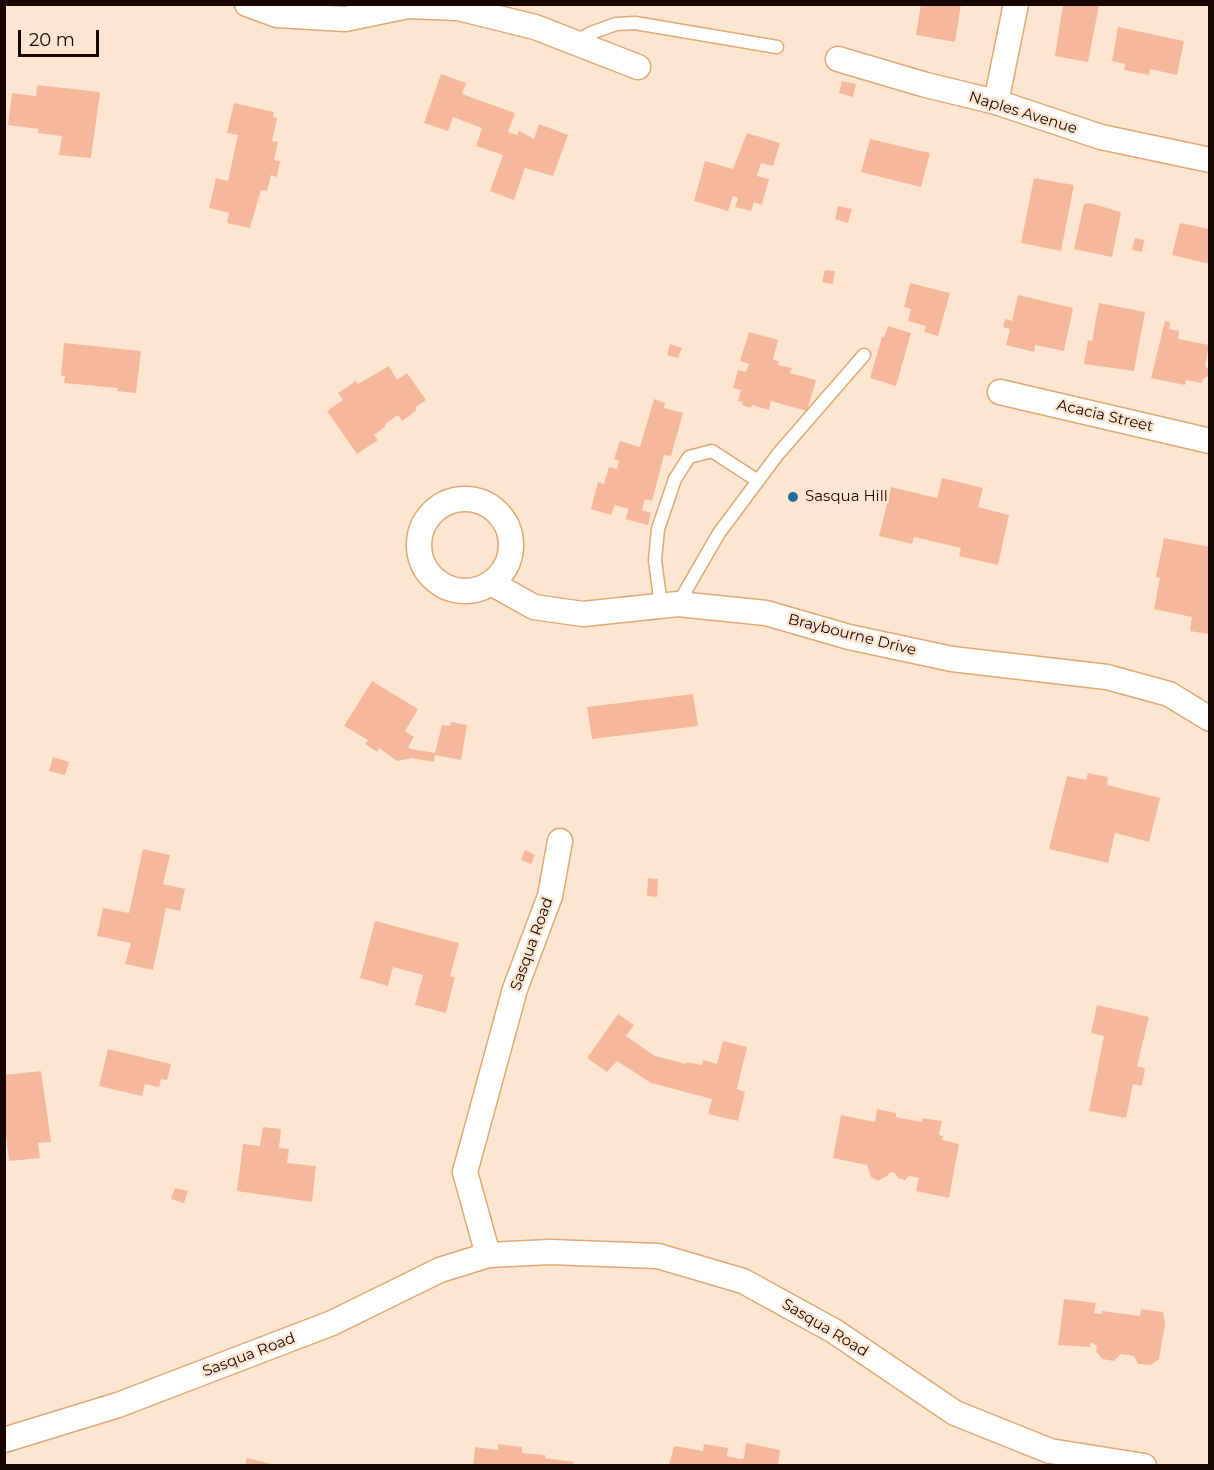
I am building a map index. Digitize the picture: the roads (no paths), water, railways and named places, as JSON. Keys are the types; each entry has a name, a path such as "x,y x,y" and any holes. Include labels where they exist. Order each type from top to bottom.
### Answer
{"street":[{"path":"247,4 277,15 345,20 408,5 458,8 535,27 638,67"},
{"path":"996,102 1016,4"},
{"name":"Naples Avenue","path":"838,59 996,102 1101,137 1209,160"},
{"name":"Acacia Street","path":"1000,392 1209,441"},
{"name":"Braybourne Drive","path":"491,583 534,608 583,614 670,605 766,612 849,637 952,659 1107,677 1169,694 1209,719"},
{"name":"Sasqua Road","path":"488,1255 465,1172 515,989 550,896 560,841"},
{"name":"Sasqua Road","path":"4,1440 118,1405 310,1332 440,1270 488,1255 550,1252 658,1256 743,1281 834,1331 955,1413 1050,1451 1144,1466"}],"lane":[{"path":"575,42 591,33 616,24 635,23 777,47"},
{"path":"670,605 777,454 864,355"},
{"path":"670,605 655,560 658,529 675,479 689,457 712,451 758,481"}],"place":[{"name":"Sasqua Hill","path":"793,497"}]}
